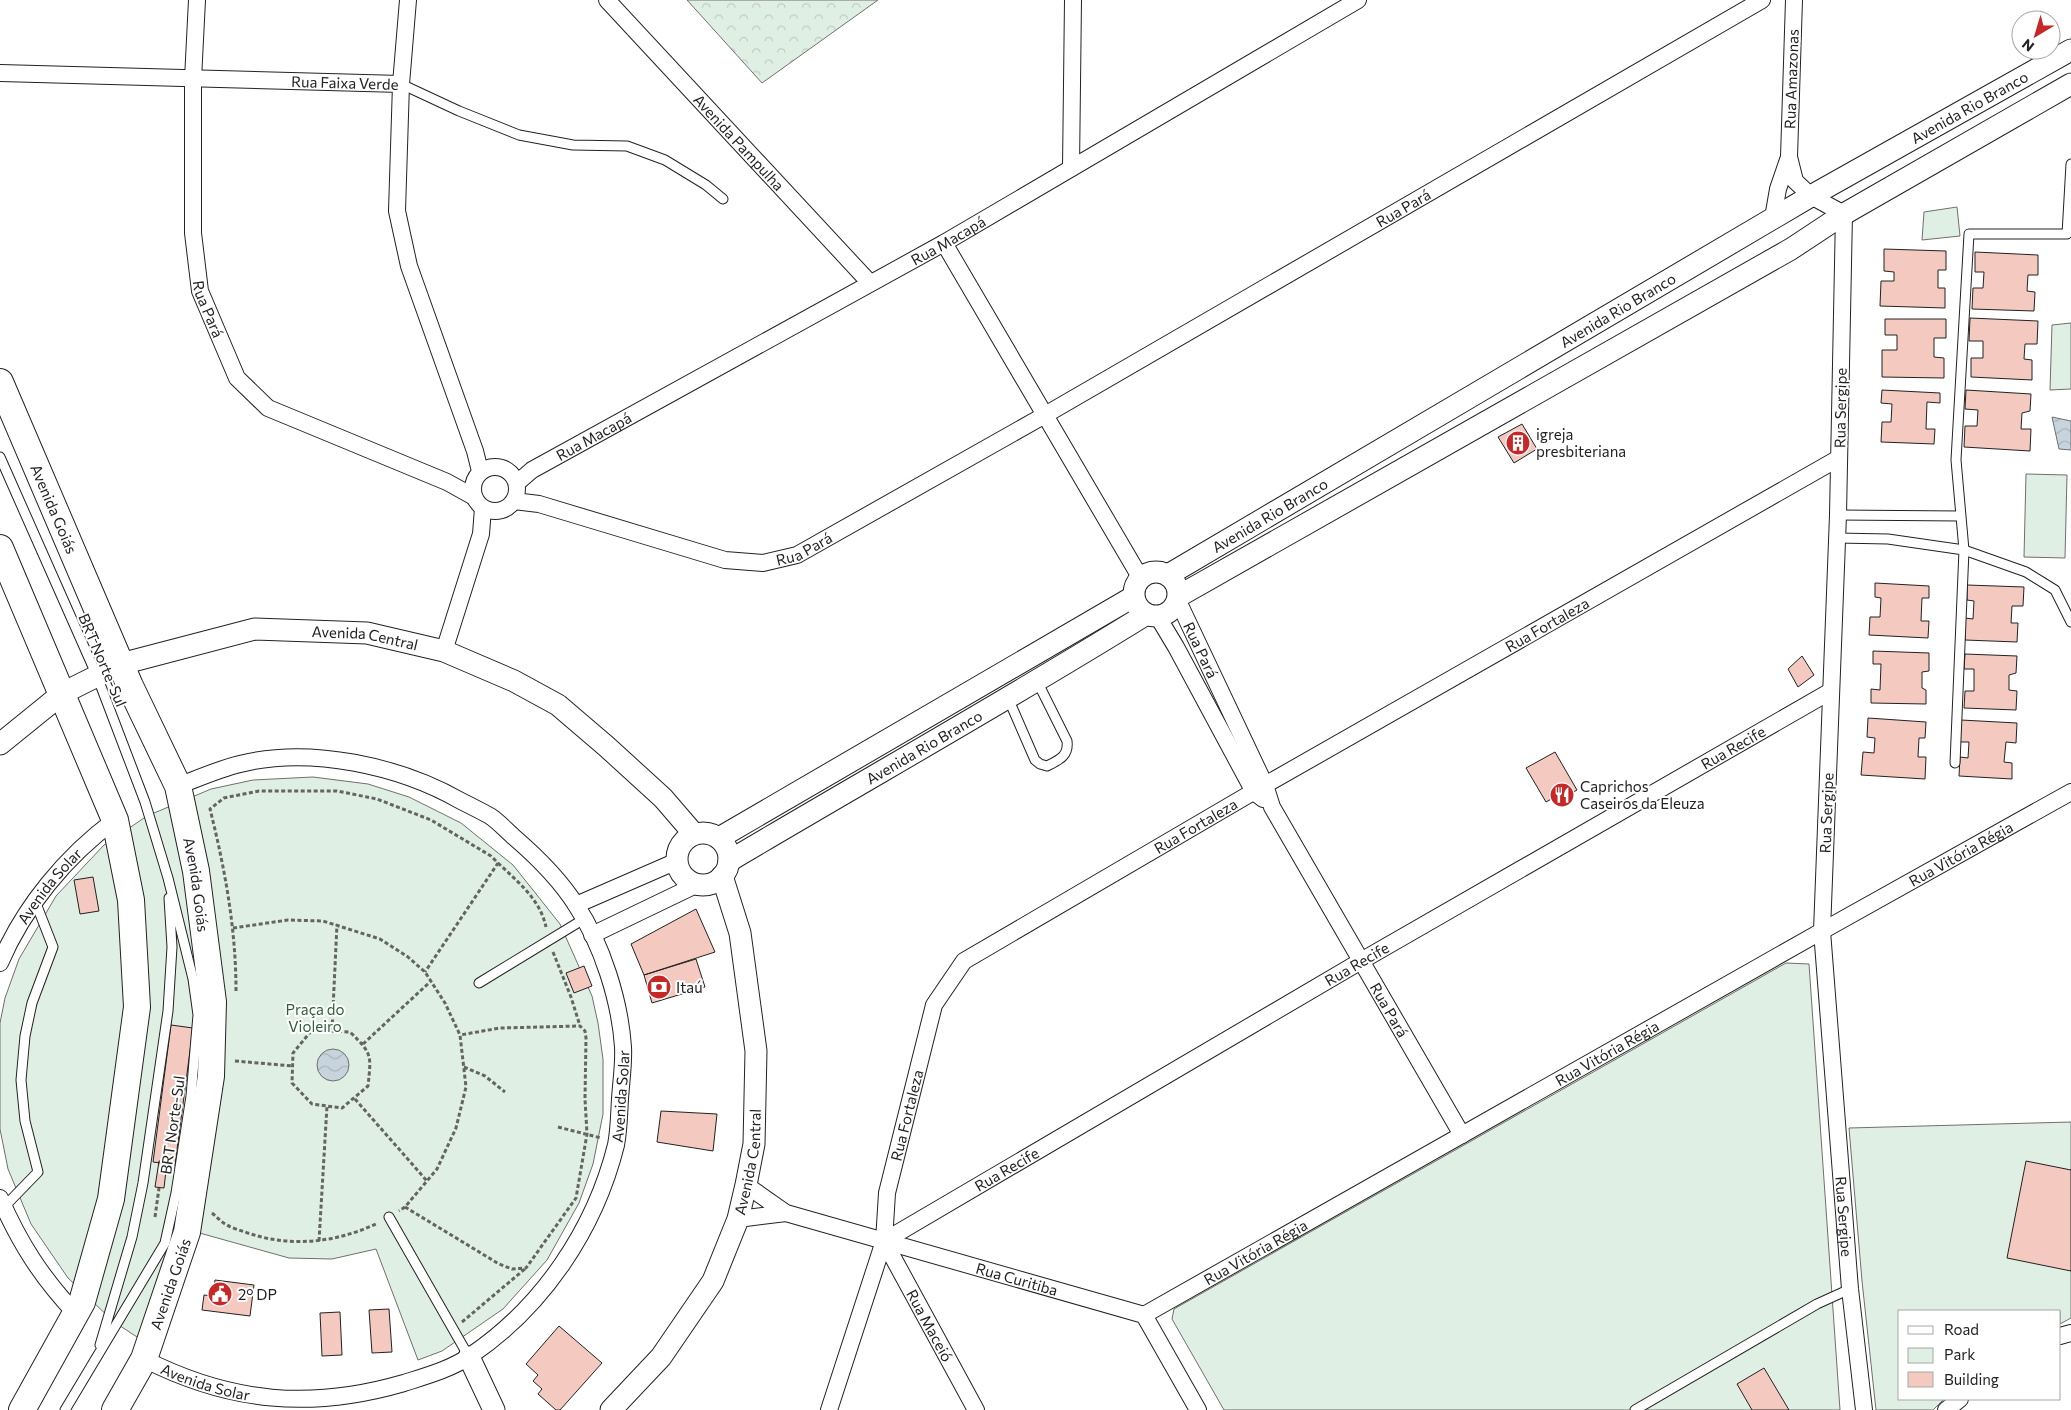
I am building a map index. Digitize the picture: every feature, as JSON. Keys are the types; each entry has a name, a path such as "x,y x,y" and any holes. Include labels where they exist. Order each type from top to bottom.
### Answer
{"main road":[{"name":"Avenida Goiás","path":"0,382 121,664 178,786 186,816 196,871 213,1002 211,1076 187,1232 144,1359 115,1410"},
{"path":"0,548 63,693 115,820 130,900 137,1007 111,1199 82,1302 77,1315 22,1410"}],"street":[{"name":"Rua Pará","path":"197,0 193,79 194,233 200,292 237,378 268,408 447,482 483,490 497,466 506,469 515,488 539,504 725,560 762,563 797,555 1045,415 1762,0"},
{"path":"408,0 401,84 397,210 409,266 476,451 483,490 481,534 444,651"},
{"name":"Avenida Pampulha","path":"607,0 870,283"},
{"path":"1071,168 1073,0"},
{"name":"Rua Macapá","path":"483,490 507,508 515,488 532,470 944,243 1358,0"},
{"name":"Rua Amazonas","path":"1794,0 1789,158 1795,181 1811,196 1844,214"},
{"name":"Avenida Rio Branco","path":"1168,575 1773,218 2071,50"},
{"name":"Rua Faixa Verde","path":"0,74 401,84"},
{"name":"Avenida Rio Branco","path":"1178,598 1790,249 1844,214 2071,84"},
{"name":"Rua Amazonas","path":"1773,218 1778,189 1789,158"},
{"name":"Rua Sergipe","path":"1844,214 1838,515 1822,931 1850,1289 1864,1410"},
{"path":"944,243 1140,577"},
{"name":"Rua Fortaleza","path":"829,1410 884,1241 887,1193 934,1005 964,961 1260,788 1839,458"},
{"path":"1154,571 1168,575 1176,584 1178,598 1170,612 1152,616 1136,607 1133,597 1134,586 1140,577 1154,571"},
{"name":"Avenida Rio Branco","path":"719,838 1133,597"},
{"name":"Rua Pará","path":"1178,598 1260,788"},
{"name":"Rua Pará","path":"1152,616 1176,647 1272,807 1462,1135"},
{"name":"Avenida Rio Branco","path":"725,869 932,741 1152,616"},
{"name":"Avenida Central","path":"0,744 63,693 121,664 255,630 367,632 444,651 514,681 558,705 663,798 694,834"},
{"path":"1176,647 1194,636"},
{"name":"Rua Recife","path":"884,1241 1361,961 1831,692"},
{"name":"Avenida Solar","path":"144,1359 174,1374 220,1390 262,1397 307,1399 375,1391 428,1376 469,1357 509,1324 544,1288 577,1243 600,1197 617,1142 624,1048 614,989 592,935 576,905 535,855 492,817 415,778 372,766 314,758 274,759 241,764 178,786"},
{"name":"Rua Vitória Régia","path":"1144,1315 2071,792"},
{"name":"Avenida Solar","path":"0,963 10,940 35,901 92,837 115,820"},
{"path":"592,935 698,884 715,882 725,869 728,853 719,838 703,832 694,834 681,844 677,861 683,876 698,884"},
{"path":"576,905 677,861"},
{"name":"Avenida Central","path":"611,1410 661,1357 713,1281 738,1219 746,1185 754,1144 756,1051 740,933 725,869"},
{"name":"Rua Curitiba","path":"746,1185 786,1213 1144,1315"},
{"path":"2,1202 16,1234 51,1288 77,1315"},
{"name":"Rua Curitiba","path":"738,1219 786,1213"},
{"name":"Rua Maceió","path":"884,1241 976,1410"},
{"path":"1144,1315 1198,1410"},
{"path":"469,1357 494,1410"},
{"path":"1946,1410 1959,1400"}],"lane":[{"name":"Rua Faixa Verde","path":"401,84 459,111 519,135 573,145 627,146 665,160 706,185 723,199"},
{"path":"1956,763 1964,550 1956,460 1969,234 2067,234 2071,164"},
{"name":"BRT Norte-Sul","path":"0,457 97,676 145,802 168,878 192,979 198,1015 191,1096 176,1193 165,1243 65,1410"},
{"path":"1838,515 1960,516"},
{"path":"1837,538 1888,539 1964,550 2026,572 2054,590 2071,622"},
{"path":"1008,698 1035,760 1047,766 1064,757 1068,748 1067,741 1037,682"},
{"name":"BRT Norte-Sul","path":"95,1359 133,1232 143,1183 168,1011 172,947 168,878"},
{"path":"2,1202 38,1172 25,1121 22,1080 25,1036 32,1003 53,947 35,901"},
{"path":"479,982 584,919"},
{"path":"389,1217 469,1357"},
{"path":"1635,1410 1817,1304 1850,1289"}],"path":[{"path":"236,992 236,953 233,928 222,859 210,809 224,798 259,791 337,791 377,799 431,820 498,862 425,972"},
{"path":"213,1203 211,1213 226,1225 254,1235 286,1242 319,1241 358,1232 405,1207 427,1181 436,1168 456,1128 466,1087 460,1035 445,1003 431,980 408,957 380,939 323,921 288,920 233,928"},
{"path":"332,1030 337,924"},
{"path":"363,1044 431,980"},
{"path":"454,1329 526,1268 576,1198 587,1134 586,1038 580,1026 500,1028 460,1035"},
{"path":"312,1030 332,1030 350,1032 363,1044 370,1055 368,1086 355,1099 342,1108 312,1104 292,1083 293,1053 312,1030"},
{"path":"234,1070 236,1051"},
{"path":"236,1061 292,1066"},
{"path":"464,1067 485,1076 504,1092"},
{"path":"355,1099 427,1181"},
{"path":"319,1241 327,1106"},
{"path":"558,1127 617,1142"},
{"path":"154,1222 159,1188"},
{"path":"405,1207 499,1264 512,1269 526,1268"}],"green space":[{"path":"687,0 878,0 762,83"},
{"path":"1957,207 1960,236 1922,240 1924,212"},
{"path":"2071,323 2071,389 2050,390 2052,325"},
{"path":"2026,474 2067,475 2065,558 2024,557"},
{"name":"Praça do Violeiro","path":"313,777 368,784 409,797 461,823 513,865 560,924 592,996 603,1059 603,1114 593,1164 579,1203 547,1260 503,1309 442,1351 418,1360 376,1249 332,1259 289,1258 196,1232 154,1348 114,1322 68,1278 31,1224 8,1169 0,1129 0,1023 5,998 19,959 56,896 104,845 147,816 211,789 253,780"},
{"path":"1786,963 1809,964 1840,1410 1224,1410 1172,1319 1174,1309"},
{"path":"2071,1122 2071,1318 2061,1323 2061,1310 1898,1310 1898,1400 1943,1400 1933,1410 1876,1410 1862,1281 1849,1128"}],"water":[{"path":"2052,417 2071,421 2071,450 2059,449"},
{"path":"333,1049 339,1050 344,1054 348,1059 348,1071 344,1076 339,1080 333,1081 327,1080 322,1076 318,1071 317,1065 318,1059 322,1054 327,1050"}],"building":[{"path":"1884,249 1946,251 1946,270 1938,270 1938,288 1945,288 1945,308 1880,306 1881,281 1894,281 1894,272 1884,271"},
{"path":"1975,252 2038,255 2038,275 2028,275 2027,291 2035,292 2034,311 1972,309 1973,288 1983,288 1984,272 1975,272"},
{"path":"1970,318 2038,321 2037,344 2025,344 2024,359 2032,360 2032,380 1971,377 1971,358 1983,358 1983,341 1969,341"},
{"path":"1885,319 1946,319 1946,338 1934,338 1934,357 1944,358 1944,378 1882,377 1882,350 1897,350 1897,335 1885,335"},
{"path":"1882,390 1940,393 1940,403 1927,402 1926,429 1935,429 1934,444 1881,442 1882,422 1891,422 1892,404 1881,403"},
{"path":"1966,390 2031,394 2030,411 2022,413 2021,429 2031,429 2030,451 1964,447 1965,426 1977,426 1978,410 1965,409"},
{"name":"igreja presbiteriana","path":"1522,424 1537,449 1514,463 1498,437"},
{"path":"1875,583 1929,586 1929,598 1922,598 1921,621 1929,621 1928,638 1869,635 1870,617 1880,617 1881,598 1875,597"},
{"path":"1967,585 2024,587 2023,606 2012,606 2011,623 2018,623 2017,642 1965,640 1965,618 1973,619 1974,601 1967,600"},
{"path":"1873,651 1929,653 1929,671 1922,672 1922,688 1926,690 1926,704 1871,703 1871,689 1880,690 1881,664 1873,664"},
{"path":"1965,654 2017,656 2016,673 2009,675 2009,690 2017,691 2016,710 1964,708 1965,691 1974,691 1974,669 1964,669"},
{"path":"1802,656 1814,675 1798,687 1788,669"},
{"path":"1868,718 1926,722 1925,738 1919,738 1918,757 1926,757 1925,779 1861,775 1863,752 1874,753 1875,738 1867,737"},
{"path":"1961,720 2017,723 2016,743 2006,742 2004,762 2012,763 2012,779 1959,776 1960,757 1968,758 1969,742 1960,742"},
{"path":"1555,752 1577,790 1568,795 1566,791 1546,802 1526,768"},
{"path":"93,877 99,911 80,914 74,880"},
{"path":"696,909 715,952 644,975 631,944"},
{"path":"696,959 705,987 652,1003 644,975"},
{"path":"584,966 592,986 574,993 566,973"},
{"path":"171,1025 193,1028 175,1165 153,1162"},
{"path":"661,1111 717,1114 713,1151 657,1142"},
{"path":"159,1161 167,1162 164,1188 155,1187"},
{"path":"2026,1161 2071,1170 2071,1271 2007,1258"},
{"path":"215,1280 254,1285 250,1316 202,1310 204,1295 213,1296"},
{"path":"389,1309 392,1352 372,1353 369,1310"},
{"path":"340,1312 342,1355 322,1356 320,1313"},
{"path":"559,1326 602,1363 560,1410 556,1410 538,1394 542,1389 533,1381 538,1375 526,1364"},
{"path":"1764,1368 1789,1410 1752,1410 1737,1384"}],"place":[{"name":"igreja presbiteriana","path":"1518,443"},
{"name":"Caprichos Caseiros da Eleuza","path":"1562,795"},
{"name":"Itaú","path":"659,987"},
{"name":"2° DP","path":"220,1294"}]}
